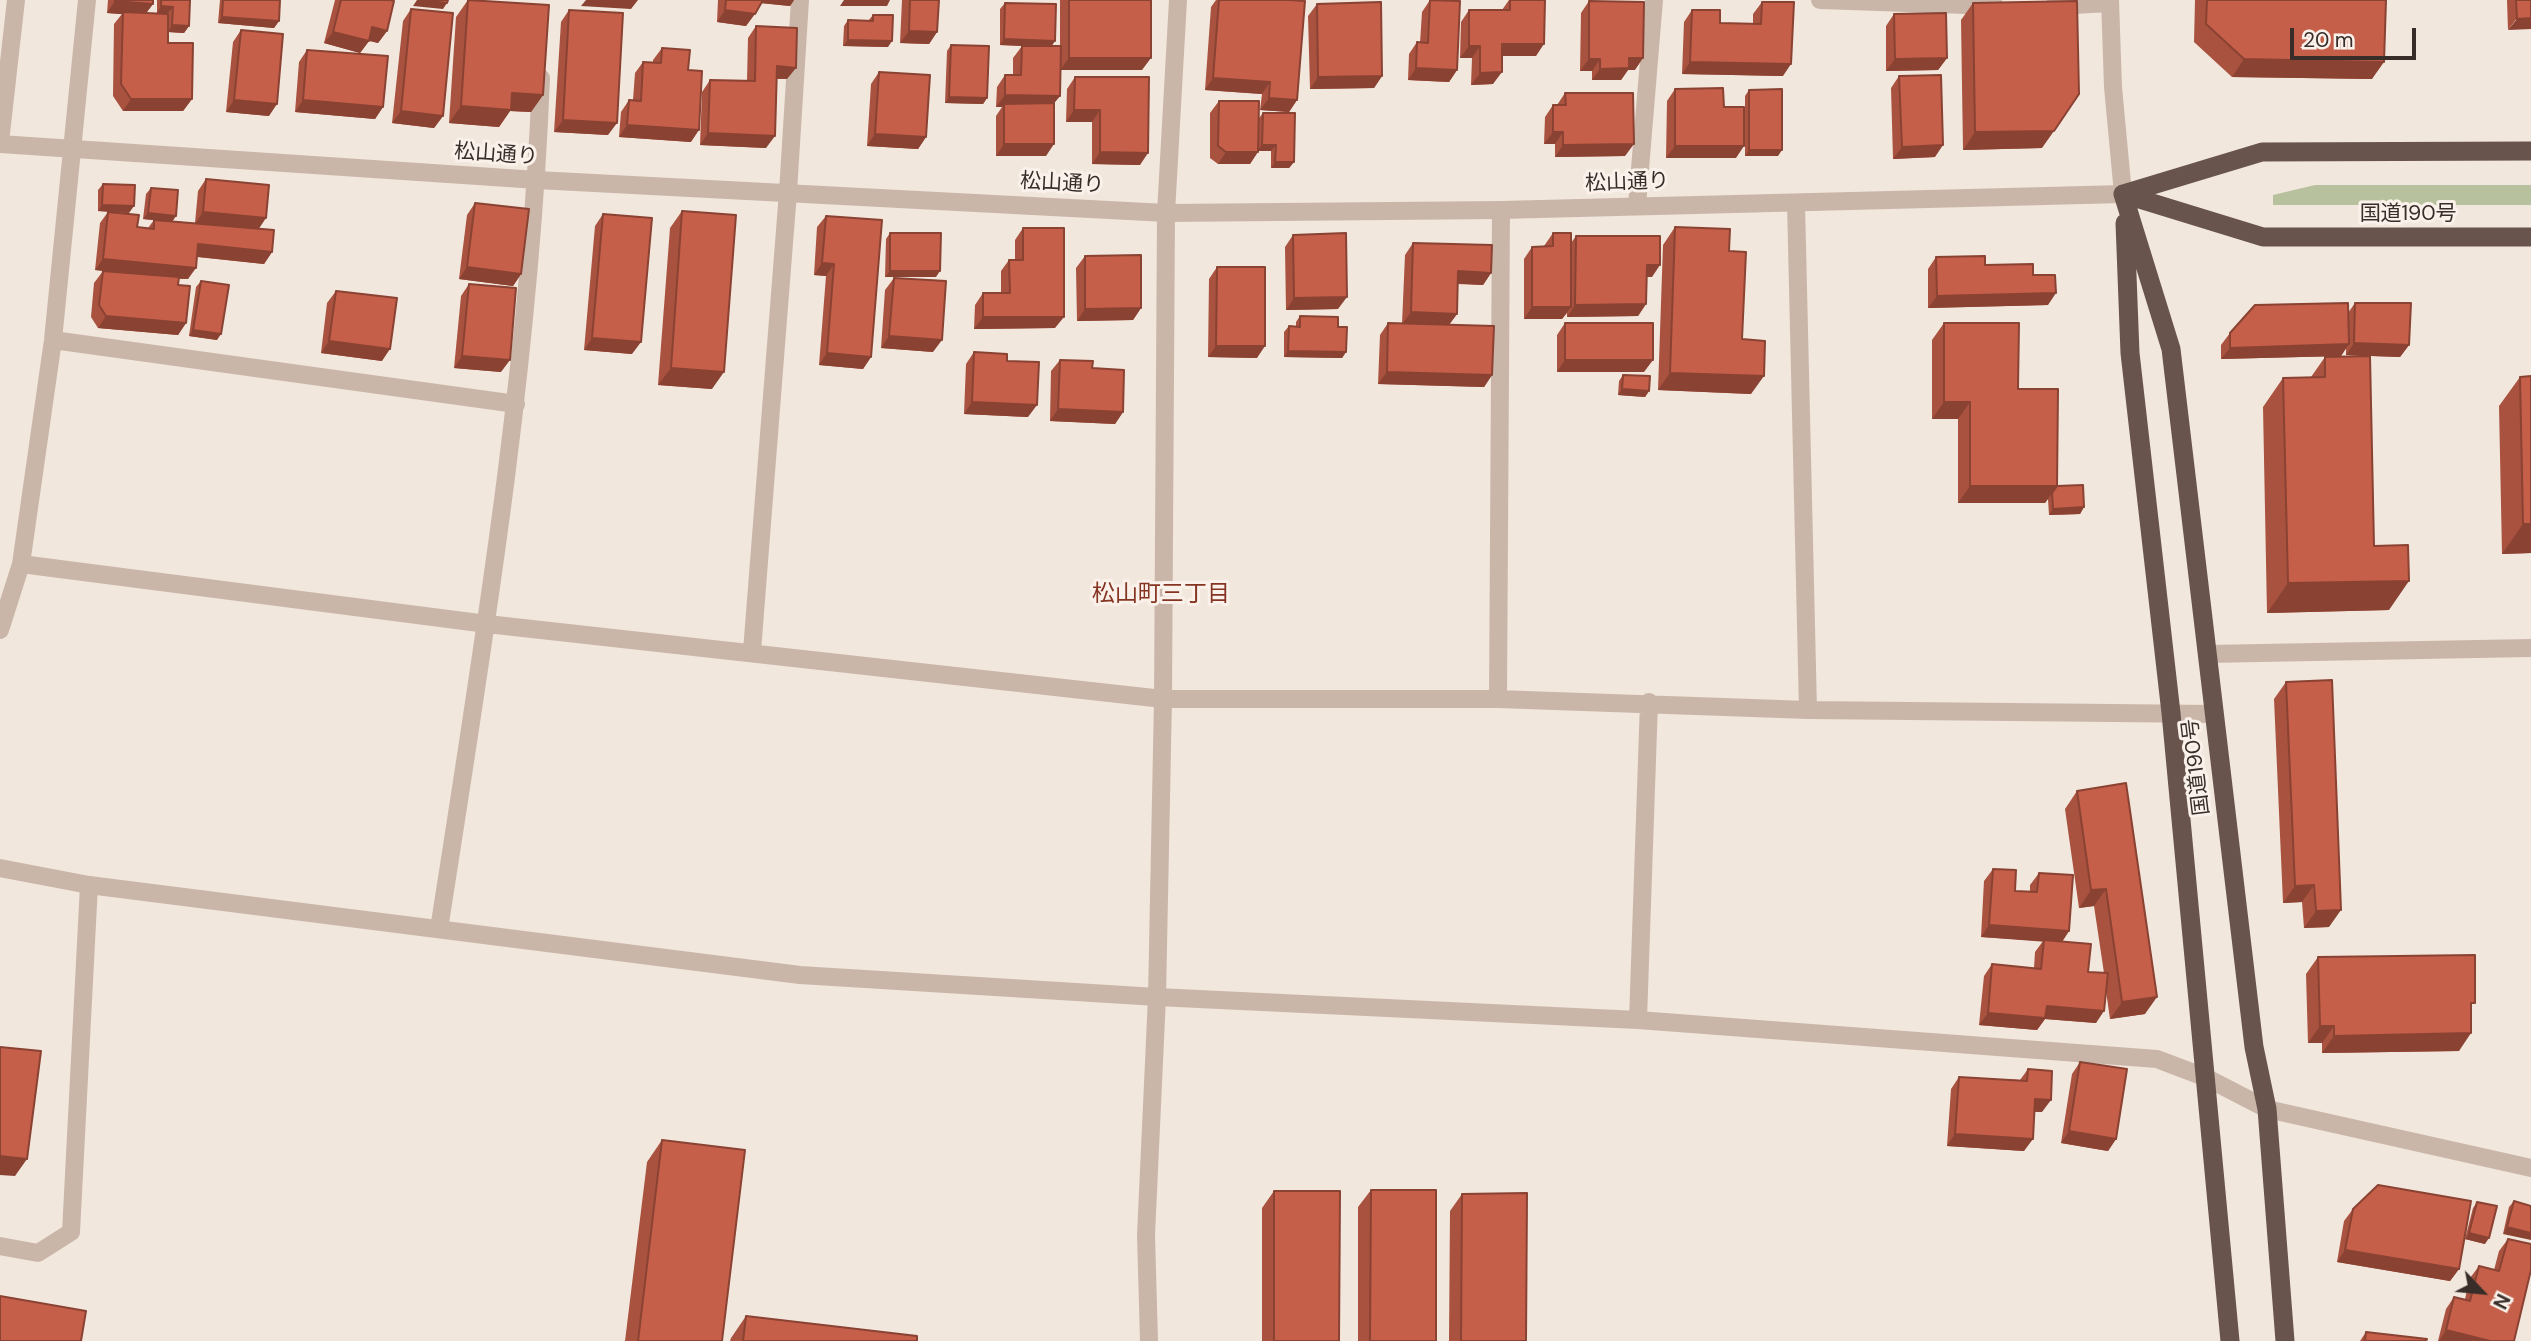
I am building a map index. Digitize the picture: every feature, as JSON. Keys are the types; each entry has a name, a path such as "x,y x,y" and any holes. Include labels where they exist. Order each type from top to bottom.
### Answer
{"highway":[{"path":"2123,194 2262,152 2531,151"},
{"name":"国道190号","path":"2123,194 2263,237 2531,237"},
{"name":"国道190号","path":"2123,194 2171,349 2254,1047 2267,1109 2285,1341"},
{"name":"国道190号","path":"2123,194 2130,353 2171,713 2230,1341"}],"street":[{"path":"0,143 16,0"},
{"path":"0,630 21,564 53,340 87,0"},
{"path":"752,651 788,192 800,0"},
{"path":"1149,1341 1146,1235 1157,997 1163,699 1166,213 1178,0"},
{"path":"1637,205 1654,0"},
{"path":"1820,0 2008,6"},
{"path":"2034,7 2110,1 2113,87 2123,194"},
{"path":"439,929 487,624 516,404 537,180 541,55"},
{"name":"松山通り","path":"0,143 70,150 537,180 1166,213 1501,211 1637,205 2123,194"},
{"path":"1796,203 1808,710"},
{"path":"1498,699 1501,211"},
{"path":"53,340 516,404"},
{"path":"21,564 487,624 752,651 1163,699 1498,699 1649,702 1808,710 2213,714"},
{"path":"2207,654 2531,649"},
{"path":"1638,1020 1649,702"},
{"path":"0,868 89,885 800,975 1157,997 1638,1020 2157,1059 2207,1078 2267,1109 2531,1168"},
{"path":"0,1247 38,1253 71,1232 89,885"}],"green space":[{"path":"2315,185 2531,185 2531,205 2273,205 2273,195"}],"building":[{"path":"153,0 153,4 115,1"},
{"path":"161,0 190,0 189,26 172,25 173,7 161,6"},
{"path":"223,0 280,0 279,21 222,17"},
{"path":"341,0 394,1 387,31 372,27 369,41 333,32"},
{"path":"418,0 448,0 447,3"},
{"path":"468,0 549,5 543,95 512,93 511,110 461,106"},
{"path":"726,0 763,0 755,14 725,10"},
{"path":"910,0 939,0 937,32 909,31"},
{"path":"1069,0 1151,0 1151,58 1069,58"},
{"path":"1219,0 1305,1 1297,100 1269,98 1270,82 1213,78"},
{"path":"1430,0 1460,1 1457,70 1416,68 1417,42 1428,43"},
{"path":"1510,0 1545,0 1544,44 1502,44 1502,72 1480,73 1480,46 1469,46 1469,10 1510,10"},
{"path":"2207,0 2386,0 2384,62 2244,59 2206,24"},
{"path":"2516,0 2531,0 2531,18 2517,19"},
{"path":"1589,1 1644,2 1643,58 1629,58 1629,68 1600,69 1600,59 1589,59"},
{"path":"2077,1 2079,94 2054,131 1975,132 1973,3"},
{"path":"1381,2 1382,76 1318,77 1317,4"},
{"path":"1762,2 1794,2 1791,64 1690,62 1692,10 1720,10 1720,23 1761,24"},
{"path":"1005,3 1056,4 1055,41 1004,39"},
{"path":"411,9 453,13 443,116 401,111"},
{"path":"569,10 623,13 617,123 563,120"},
{"path":"123,12 168,14 168,43 193,43 192,99 131,99 121,84"},
{"path":"1946,13 1947,58 1895,59 1894,14"},
{"path":"873,15 893,15 892,41 848,40 848,20 873,21"},
{"path":"756,26 797,28 796,68 777,66 775,136 708,133 710,80 755,81"},
{"path":"241,30 283,34 277,104 234,100"},
{"path":"951,45 989,46 987,98 949,97"},
{"path":"1022,46 1061,46 1060,96 1005,95 1005,75 1021,75"},
{"path":"662,48 690,50 688,70 702,71 699,130 627,125 629,100 641,101 643,62 661,63"},
{"path":"307,50 388,56 383,107 303,100"},
{"path":"879,72 930,75 926,137 875,134"},
{"path":"1941,75 1943,145 1902,147 1899,76"},
{"path":"1075,77 1149,77 1148,153 1100,152 1100,110 1074,110"},
{"path":"1723,88 1724,107 1744,107 1744,146 1675,146 1675,89"},
{"path":"1782,89 1782,150 1749,150 1749,90"},
{"path":"1565,93 1633,93 1634,144 1563,145 1563,132 1553,132 1553,105 1566,105"},
{"path":"1219,101 1259,101 1258,152 1226,152 1218,146"},
{"path":"1054,103 1054,144 1004,144 1004,104"},
{"path":"1263,113 1295,113 1294,162 1275,162 1276,145 1262,145"},
{"path":"206,179 269,185 266,218 203,212"},
{"path":"103,184 135,185 134,206 102,205"},
{"path":"151,188 178,190 176,216 148,213"},
{"path":"475,203 529,209 521,274 467,267"},
{"path":"682,211 736,215 724,372 671,368"},
{"path":"108,212 139,215 137,227 154,229 154,220 274,230 272,252 198,244 196,268 103,259"},
{"path":"603,214 652,218 641,342 592,338"},
{"path":"826,216 882,220 871,357 827,353 834,264 822,263"},
{"path":"1675,227 1730,229 1729,251 1746,252 1742,339 1765,341 1764,376 1670,373"},
{"path":"1023,228 1064,228 1064,317 983,317 983,293 1010,293 1009,260 1023,260"},
{"path":"890,233 941,233 940,271 890,271"},
{"path":"1346,233 1347,297 1294,298 1293,235"},
{"path":"1553,233 1571,233 1571,307 1532,307 1532,247 1553,246"},
{"path":"1576,236 1660,236 1660,265 1647,265 1646,304 1575,305"},
{"path":"1413,243 1492,245 1491,273 1458,271 1457,314 1411,312"},
{"path":"1141,255 1141,308 1085,309 1085,256"},
{"path":"1985,256 1985,265 2033,264 2033,275 2055,275 2056,293 1937,296 1936,257"},
{"path":"1217,267 1265,267 1265,346 1216,346"},
{"path":"103,271 179,277 178,285 190,286 186,323 106,316 99,305"},
{"path":"894,278 946,281 942,340 889,336"},
{"path":"201,281 229,285 221,334 193,330"},
{"path":"469,284 516,288 510,360 462,356"},
{"path":"336,291 397,298 390,349 329,341"},
{"path":"2348,303 2349,344 2230,348 2230,333 2255,305"},
{"path":"2355,303 2411,303 2409,345 2354,343"},
{"path":"1300,316 1338,317 1338,327 1347,327 1346,352 1288,351 1289,326 1300,327"},
{"path":"1388,323 1494,326 1492,375 1387,372"},
{"path":"1565,323 1653,323 1653,360 1565,360"},
{"path":"1944,323 2019,323 2018,389 2058,389 2057,486 1970,486 1970,402 1944,402"},
{"path":"974,352 1007,354 1007,361 1039,362 1037,405 972,402"},
{"path":"2370,356 2374,546 2408,545 2409,581 2288,583 2283,378 2325,377 2325,357"},
{"path":"1060,360 1093,361 1092,368 1124,370 1123,412 1058,409"},
{"path":"1623,375 1650,376 1649,391 1622,389"},
{"path":"2531,376 2531,524 2523,524 2520,377"},
{"path":"2083,485 2084,507 2053,509 2052,493 2057,486"},
{"path":"2332,680 2341,910 2316,911 2314,885 2295,886 2286,682"},
{"path":"2126,783 2157,997 2122,1002 2106,889 2091,890 2077,791"},
{"path":"1993,869 2016,870 2015,891 2037,892 2039,873 2073,875 2069,931 1989,925"},
{"path":"2044,940 2091,944 2088,972 2108,973 2104,1011 2047,1006 2045,1018 1988,1013 1992,964 2041,969"},
{"path":"2475,955 2475,1003 2471,1003 2471,1033 2334,1036 2334,1026 2320,1026 2318,957"},
{"path":"0,1047 41,1051 27,1159 0,1156"},
{"path":"2080,1062 2127,1069 2116,1139 2069,1131"},
{"path":"2028,1069 2052,1071 2051,1100 2035,1099 2033,1139 1955,1134 1959,1077 2027,1081"},
{"path":"662,1140 745,1150 722,1341 638,1341"},
{"path":"2378,1185 2471,1201 2459,1269 2345,1250 2353,1209"},
{"path":"1371,1190 1436,1190 1436,1341 1370,1341"},
{"path":"1274,1191 1340,1191 1339,1341 1274,1341"},
{"path":"1527,1193 1526,1341 1461,1341 1462,1194"},
{"path":"2514,1201 2531,1206 2531,1233 2507,1227"},
{"path":"2477,1202 2497,1206 2489,1238 2469,1233"},
{"path":"2508,1239 2531,1244 2531,1270 2514,1341 2490,1341 2446,1330 2454,1297 2470,1301 2479,1266 2499,1271"},
{"path":"0,1296 86,1311 81,1341 0,1341"},
{"path":"746,1316 917,1336 917,1341 743,1341"},
{"path":"2366,1332 2427,1339 2365,1341"}],"district":[{"name":"松山町三丁目","path":"1161,595"}]}
